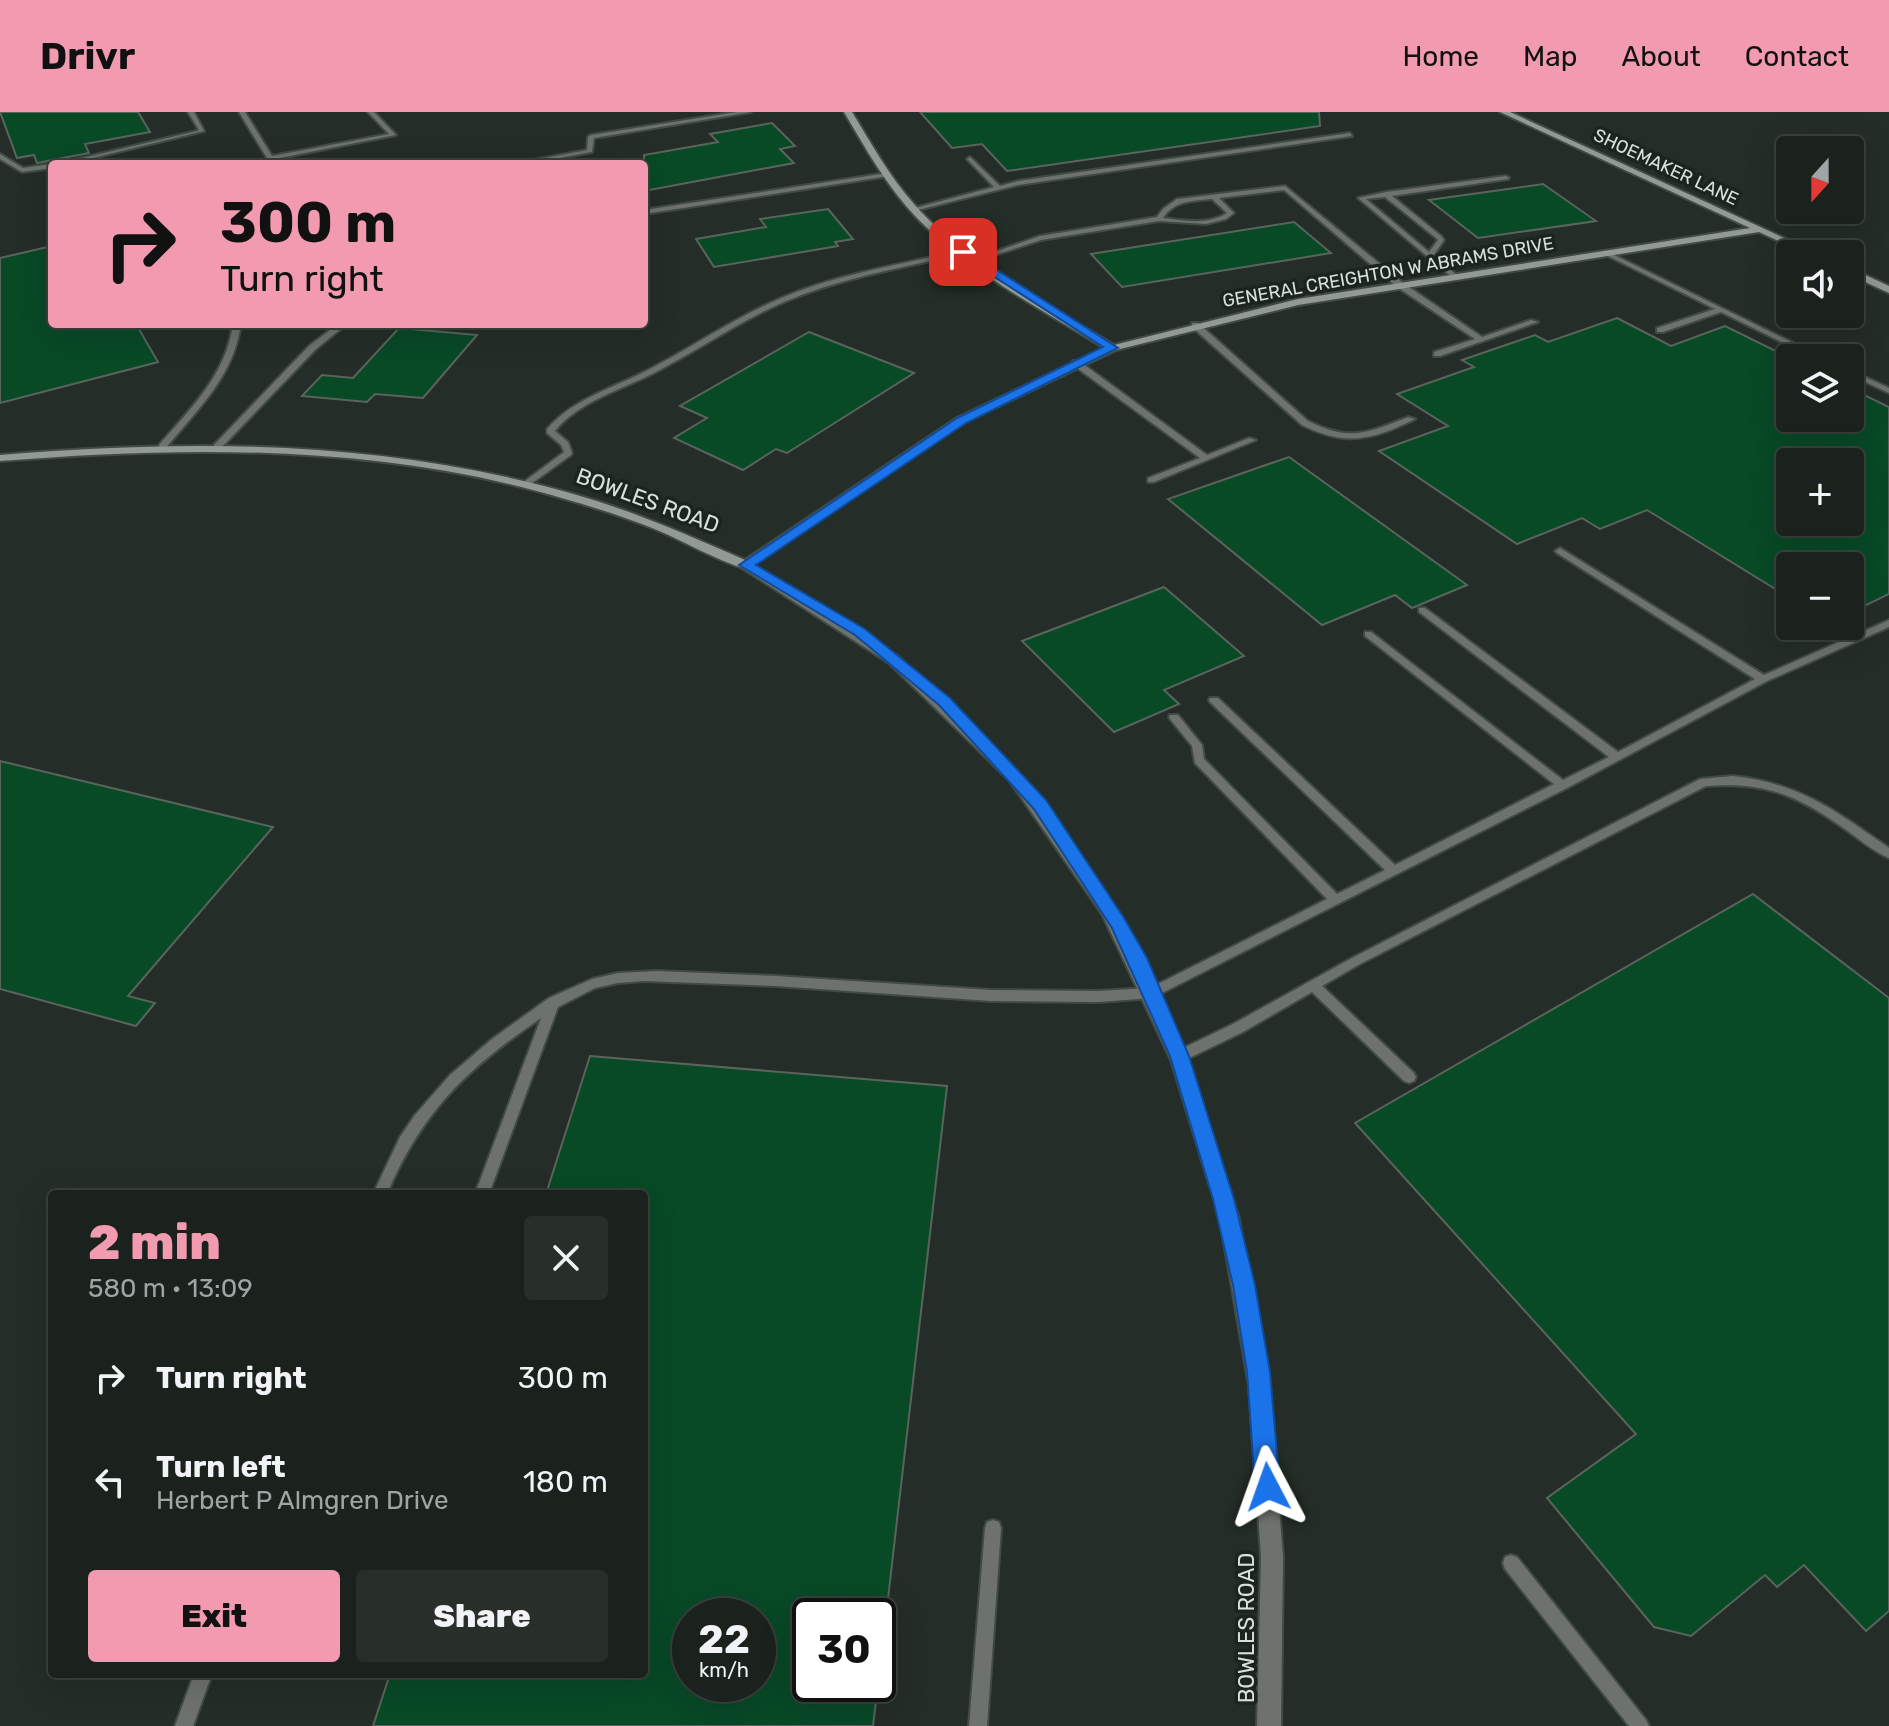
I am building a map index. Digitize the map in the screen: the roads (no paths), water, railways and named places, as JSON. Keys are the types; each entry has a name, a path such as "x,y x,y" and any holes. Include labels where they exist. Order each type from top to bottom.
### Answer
{"street":[{"path":"848,112 887,175 914,209 963,252 1112,348"},
{"name":"SHOEMAKER LANE","path":"1504,112 1784,240"},
{"name":"GENERAL CREIGHTON W ABRAMS DRIVE","path":"746,565 922,444 987,407 1112,348 1195,325 1298,302 1761,229"},
{"path":"1864,278 1889,290"},
{"name":"BOWLES ROAD","path":"0,458 162,447 217,447 375,457 462,470 525,484 638,517 746,565 860,632 944,701 1040,805 1091,878 1137,958 1180,1056 1224,1199 1244,1285 1258,1372 1272,1564 1273,1668 1269,1726"}],"lane":[{"path":"77,160 199,132 202,130 191,112"},
{"path":"242,112 270,158 393,135 371,112"},
{"path":"539,160 590,151 591,137 748,112"},
{"path":"914,209 999,188 1350,135"},
{"path":"0,156 22,170 48,167"},
{"path":"970,159 999,188"},
{"path":"648,211 887,175"},
{"path":"1454,277 1361,198 1506,178"},
{"path":"1159,219 1177,201 1285,188 1400,285 1480,339"},
{"path":"1386,194 1439,237 1441,240 1429,256"},
{"path":"975,260 1040,238 1159,219 1186,222 1225,219 1231,213 1214,197"},
{"path":"525,484 568,453 565,444 550,431 571,412 660,368 756,312 840,281 963,252"},
{"path":"1606,253 1791,344"},
{"path":"1660,330 1721,310"},
{"path":"1437,354 1534,322"},
{"path":"1195,325 1305,423 1323,433 1357,439 1411,419"},
{"path":"162,447 226,367 237,340 237,328"},
{"path":"217,447 313,347 338,328"},
{"path":"1076,363 1204,457"},
{"path":"1864,379 1889,391"},
{"path":"1151,480 1252,440"},
{"path":"1560,551 1763,679"},
{"path":"1422,610 1617,757"},
{"path":"382,1190 395,1155 437,1095 481,1054 554,1002 585,987 619,978 770,980 1088,999 1152,993 1563,785 1763,679 1889,623"},
{"path":"1368,634 1563,785"},
{"path":"1214,700 1394,871"},
{"path":"1174,717 1197,745 1199,760 1335,900"},
{"path":"1180,1056 1704,782 1735,778 1782,787 1822,808 1889,854"},
{"path":"1313,985 1409,1077"},
{"path":"484,1190 554,1002"},
{"path":"978,1726 993,1528"},
{"path":"1511,1563 1640,1726"},
{"path":"184,1726 202,1678"}]}
